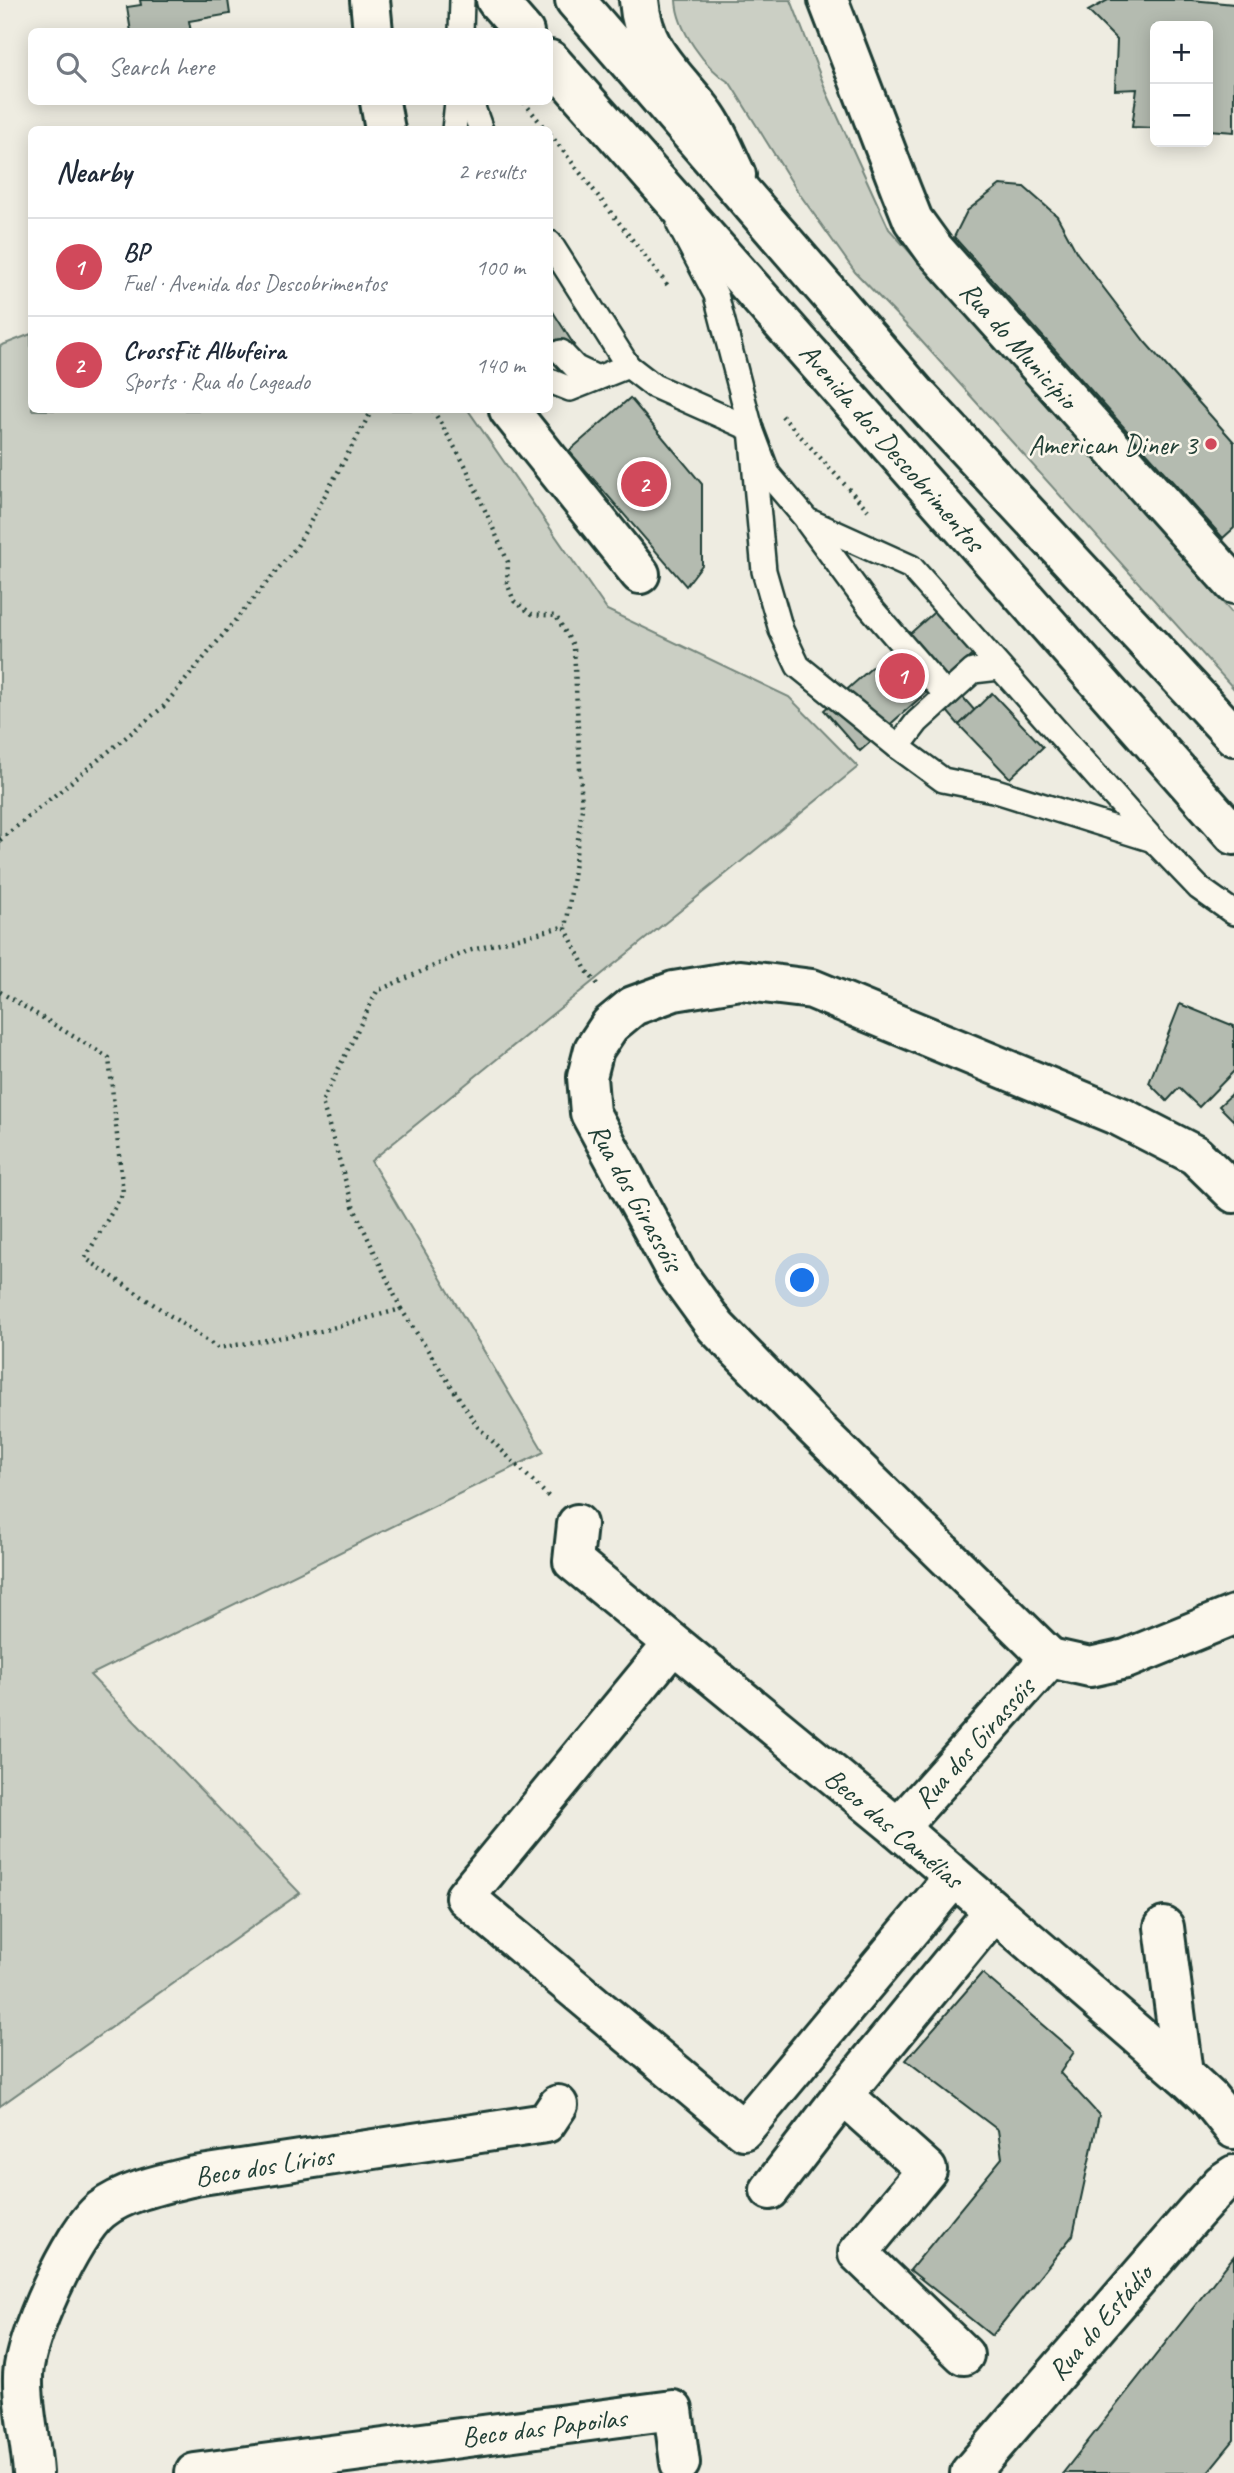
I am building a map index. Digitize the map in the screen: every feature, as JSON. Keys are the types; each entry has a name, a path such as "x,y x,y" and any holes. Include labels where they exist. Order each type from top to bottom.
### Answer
{"street":[{"path":"370,0 373,28"},
{"path":"496,0 520,28"},
{"name":"Avenida dos Descobrimentos","path":"575,0 917,396 1234,736"},
{"path":"639,0 640,22 649,43 705,114 752,205"},
{"path":"828,0 855,74"},
{"path":"846,0 855,74"},
{"name":"Avenida dos Descobrimentos","path":"553,63 1234,835"},
{"name":"Rua do Município","path":"855,74 913,220 934,249 1234,584"},
{"path":"381,105 384,126"},
{"path":"511,413 640,574"},
{"name":"Rua dos Girassóis","path":"1234,1193 1195,1155 1121,1117 811,989 740,980 674,991 633,1006 610,1025 594,1049 587,1076 590,1113 676,1272 716,1327 1050,1658 1090,1667 1126,1659 1234,1615"},
{"name":"Beco das Camélias","path":"577,1524 573,1562 898,1828 1183,2074 1210,2099 1234,2129"},
{"path":"673,1644 465,1897 743,2130 954,1877"},
{"name":"Rua dos Girassóis","path":"898,1828 1050,1658"},
{"path":"769,2190 993,1912"},
{"path":"1164,1927 1183,2074"},
{"path":"843,2095 927,2171 858,2253 964,2355"},
{"name":"Beco dos Lírios","path":"34,2327 79,2235 101,2210 144,2188 195,2176 546,2123 558,2105"},
{"name":"Rua do Estádio","path":"970,2473 1194,2214 1222,2183 1234,2175"},
{"path":"0,2362 34,2327"},
{"path":"33,2473 23,2376 34,2327"},
{"name":"Beco das Papoilas","path":"195,2473 673,2410 680,2463"}],"lane":[{"path":"461,28 462,0"},
{"path":"454,126 457,105"},
{"path":"472,105 480,126"},
{"path":"657,182 716,295 751,429 768,474 807,520 869,606 946,695"},
{"path":"553,248 628,366 654,386 751,429"},
{"path":"561,352 576,368 597,378"},
{"path":"553,382 570,389 628,366"},
{"path":"751,429 764,571 781,630 798,666 943,780 993,790 1153,840"},
{"path":"807,520 911,567 1153,840 1199,888 1234,913"},
{"path":"898,747 917,722 973,671 999,668"}],"path":[{"path":"526,105 543,126"},
{"path":"553,138 669,287"},
{"path":"0,840 163,707 297,546 370,413"},
{"path":"435,413 465,465 508,562 507,583 514,601 532,614 556,616 574,647 582,809 566,929 586,970 621,1015"},
{"path":"566,926 468,951 377,991 322,1101 354,1206 401,1309 478,1427 577,1524"},
{"path":"0,992 109,1058 123,1193 85,1258 218,1348 321,1331 401,1309"}],"shaded area":[{"path":"676,0 791,0 827,93 889,229 1234,615 1234,689 915,334 855,272 796,189 730,83 711,68 694,47 681,23"},
{"path":"28,335 28,413 470,413 607,610 789,697 858,767 371,1161 544,1452 90,1675 300,1893 0,2106 0,346"}],"building":[{"path":"140,0 228,0 230,14 189,21 190,28 130,28 127,7 141,5"},
{"path":"1108,0 1191,0 1234,4 1234,132 1213,130 1213,21 1150,21 1150,128 1132,127 1137,89 1115,90 1117,40 1088,11"},
{"path":"1000,185 1024,187 1057,216 1077,253 1145,342 1234,442 1234,528 1223,538 954,237 967,211"},
{"path":"553,312 574,345 553,358"},
{"path":"630,398 702,484 702,565 686,586 569,451"},
{"path":"940,607 978,650 946,678 975,711 959,725 929,690 860,751 824,710"},
{"path":"992,693 1043,747 1010,778 959,725"},
{"path":"1180,1004 1234,1026 1234,1071 1199,1107 1179,1088 1167,1101 1149,1083"},
{"path":"1234,1092 1234,1121 1219,1106"},
{"path":"982,1973 1074,2052 1060,2073 1099,2115 1073,2235 992,2336 910,2270 1002,2158 998,2130 906,2060"},
{"path":"1234,2256 1234,2440 1207,2473 1063,2473"}],"place":[{"name":"American Diner 3","path":"1211,444"},
{"name":"CrossFit Albufeira","path":"644,484"},
{"name":"BP","path":"902,676"}]}
